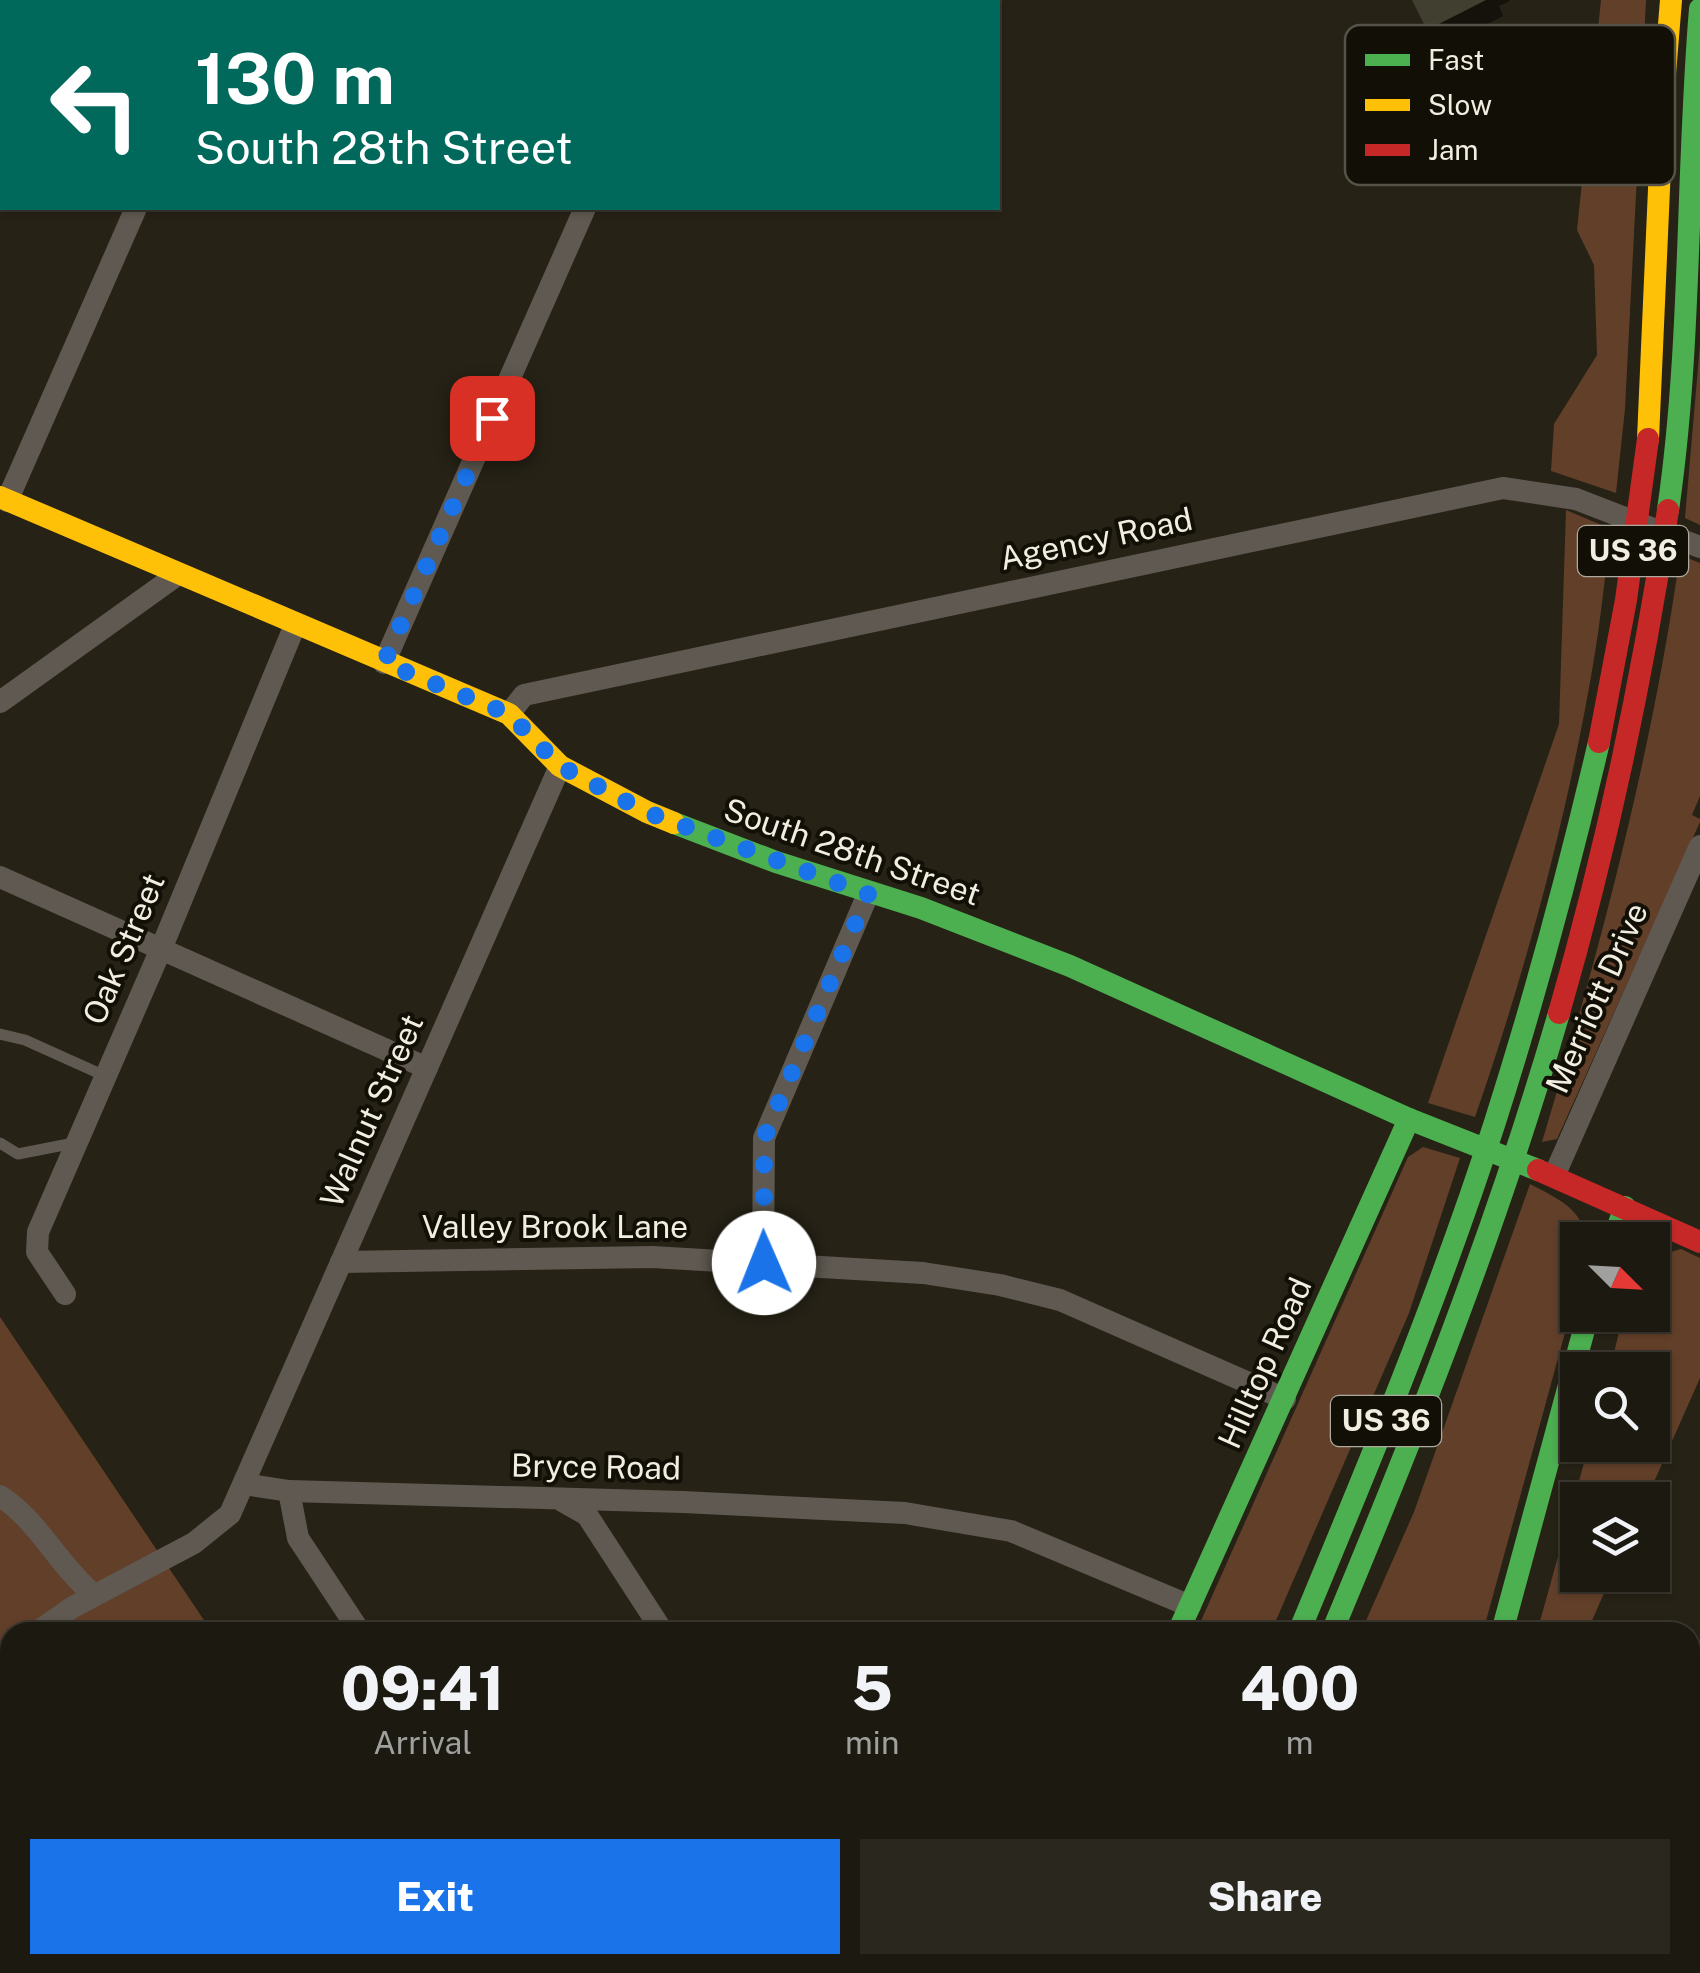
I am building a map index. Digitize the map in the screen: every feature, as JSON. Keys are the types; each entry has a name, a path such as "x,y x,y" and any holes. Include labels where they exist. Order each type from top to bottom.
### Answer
{"main road":[{"name":"US 36","path":"1670,25 1672,0"},
{"name":"US 36","path":"1336,1622 1382,1516 1494,1217 1593,887 1637,702 1673,476 1700,8"},
{"name":"US 36","path":"1303,1622 1410,1362 1465,1207 1566,878 1610,692 1626,599 1652,390 1658,185"},
{"name":"South 28th Street","path":"4,499 509,714 560,766 646,812 868,894 921,908 1070,966 1410,1119 1554,1176 1700,1242"},
{"name":"Hilltop Road","path":"1183,1622 1410,1119"},
{"path":"1627,1222 1635,1212"},
{"path":"1635,1212 1635,1222"},
{"path":"1505,1622 1583,1332"},
{"path":"1526,1622 1569,1462"}],"street":[{"path":"4,499 135,210"},
{"path":"384,663 583,210"},
{"name":"Agency Road","path":"509,714 524,695 1503,488 1576,499 1700,547"},
{"path":"0,702 177,575"},
{"name":"Oak Street","path":"65,1294 36,1252 38,1232 295,626"},
{"name":"Walnut Street","path":"244,1484 560,766"},
{"name":"Merriott Drive","path":"1554,1176 1700,846"},
{"path":"0,878 427,1068"},
{"path":"764,1263 764,1138 868,894"},
{"name":"Valley Brook Lane","path":"341,1262 652,1257 923,1273 1000,1285 1060,1300 1285,1398"},
{"path":"52,1622 214,1530 230,1514 244,1484"},
{"name":"Bryce Road","path":"244,1484 289,1491 905,1513 1011,1531 1190,1606"},
{"path":"289,1491 298,1538 353,1622"},
{"path":"0,1496 20,1509 56,1558 94,1595"},
{"path":"560,1500 587,1515 656,1622"}],"lane":[{"path":"0,1034 26,1040 106,1076"},
{"path":"0,1144 18,1154 74,1143"}],"shaded area":[{"path":"1601,0 1646,0 1645,25 1598,25"},
{"path":"1582,185 1637,185 1625,409 1616,493 1551,471 1554,424 1597,355 1594,265 1577,230"},
{"path":"1700,344 1700,525 1685,518"},
{"path":"1566,510 1611,529 1596,648 1571,780 1543,893 1475,1117 1428,1103 1559,724"},
{"path":"1680,555 1700,563 1700,796 1692,815 1700,822 1557,1139 1542,1142 1622,851 1655,704"},
{"path":"1423,1147 1460,1158 1409,1313 1275,1622 1200,1622 1408,1157"},
{"path":"1530,1184 1558,1199 1581,1222 1560,1222 1560,1332 1565,1332 1486,1622 1365,1622 1414,1512"},
{"path":"1681,1249 1700,1258 1700,1378 1670,1446 1670,1352 1614,1352 1619,1332 1670,1332 1670,1252"},
{"path":"0,1317 205,1622 0,1622"},
{"path":"1584,1462 1663,1462 1654,1482 1579,1482"},
{"path":"1560,1549 1560,1592 1605,1592 1591,1622 1540,1622"}],"building":[{"path":"1412,0 1486,0 1437,25 1424,25"}],"traffic: fast":[{"path":"1668,510 1681,386 1700,9"},
{"path":"1303,1622 1402,1379 1473,1187 1538,981 1599,742"},
{"path":"674,823 776,862 921,908 1070,966 1409,1119 1538,1170"},
{"path":"1336,1622 1455,1326 1510,1170 1559,1013"},
{"path":"1183,1622 1409,1119"},
{"path":"1620,1222 1625,1207"},
{"path":"1505,1622 1583,1332"}],"traffic: slow":[{"path":"1669,25 1671,0"},
{"path":"1648,439 1659,185"},
{"path":"0,497 509,714 560,766 674,823"}],"traffic: jam":[{"path":"1599,742 1626,600 1648,439"},
{"path":"1559,1013 1622,763 1668,510"},
{"path":"1538,1170 1700,1242"}],"route":[{"path":"492,418 384,663 509,714 560,766 646,812 868,894 764,1138 764,1263"}]}
